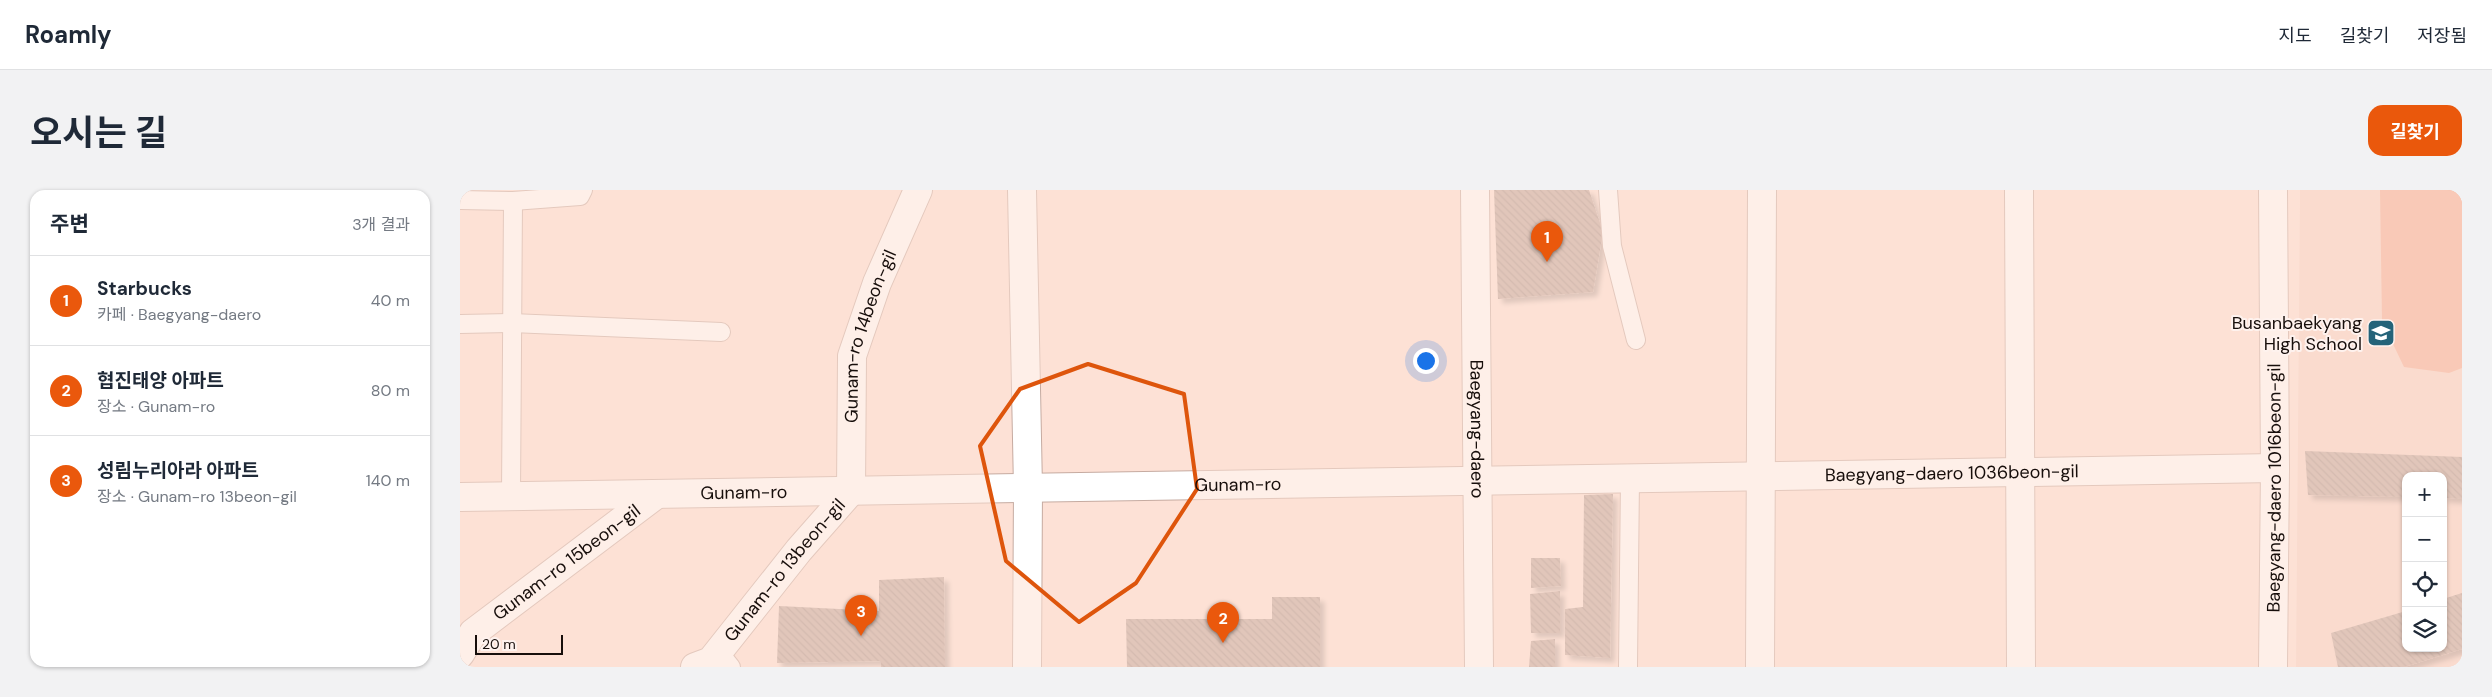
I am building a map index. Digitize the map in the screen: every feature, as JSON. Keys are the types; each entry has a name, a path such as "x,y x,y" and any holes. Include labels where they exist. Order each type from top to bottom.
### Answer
{"street":[{"name":"Gunam-ro 14beon-gil","path":"851,491 852,356 877,283 918,190"},
{"path":"1022,190 1028,488 1027,667"},
{"name":"Baegyang-daero","path":"1475,190 1479,667"},
{"path":"1760,667 1762,190"},
{"path":"2018,190 2021,667"},
{"name":"Baegyang-daero 1016beon-gil","path":"2273,190 2275,468 2273,667"},
{"name":"Baegyang-daero 1036beon-gil","path":"1446,481 2275,468"},
{"name":"Gunam-ro","path":"460,497 1446,481"},
{"name":"Gunam-ro 13beon-gil","path":"695,667 711,661 725,659 799,550 851,491"},
{"name":"Gunam-ro 15beon-gil","path":"460,654 473,633 657,494"}],"lane":[{"path":"460,200 513,201 580,196 583,190"},
{"path":"1608,190 1612,246 1636,340"},
{"path":"511,496 513,201"},
{"path":"460,324 512,323 722,332"},
{"path":"1628,667 1630,478"}],"highlighted area":[{"path":"1088,364 1184,394 1197,489 1136,583 1079,622 1006,561 980,446 1020,389"}],"shaded area":[{"name":"Busanbaekyang High School","path":"2300,190 2462,190 2462,667 2296,667"},
{"path":"2380,190 2462,190 2462,368 2449,373 2404,367 2382,321"}],"building":[{"path":"1494,190 1589,190 1603,232 1593,292 1498,299"},
{"path":"2305,451 2462,457 2462,499 2447,498 2447,472 2402,472 2402,497 2308,495"},
{"path":"1613,494 1610,658 1565,655 1565,609 1583,607 1584,495"},
{"path":"1531,558 1560,558 1561,586 1531,588"},
{"path":"944,577 945,667 881,667 881,661 777,663 779,606 879,611 879,580"},
{"path":"1560,591 1560,633 1531,633 1530,594"},
{"path":"2462,593 2462,649 2404,667 2338,667 2331,633 2402,612 2402,652 2447,652 2447,598"},
{"path":"1272,597 1320,597 1320,667 1127,667 1126,619 1272,619"},
{"path":"1555,639 1555,667 1529,667 1531,641"}],"place":[{"name":"Starbucks","path":"1547,262"},
{"name":"Busanbaekyang High School","path":"2381,333"},
{"name":"성림누리아라 아파트","path":"861,636"},
{"name":"협진태양 아파트","path":"1223,643"}]}
